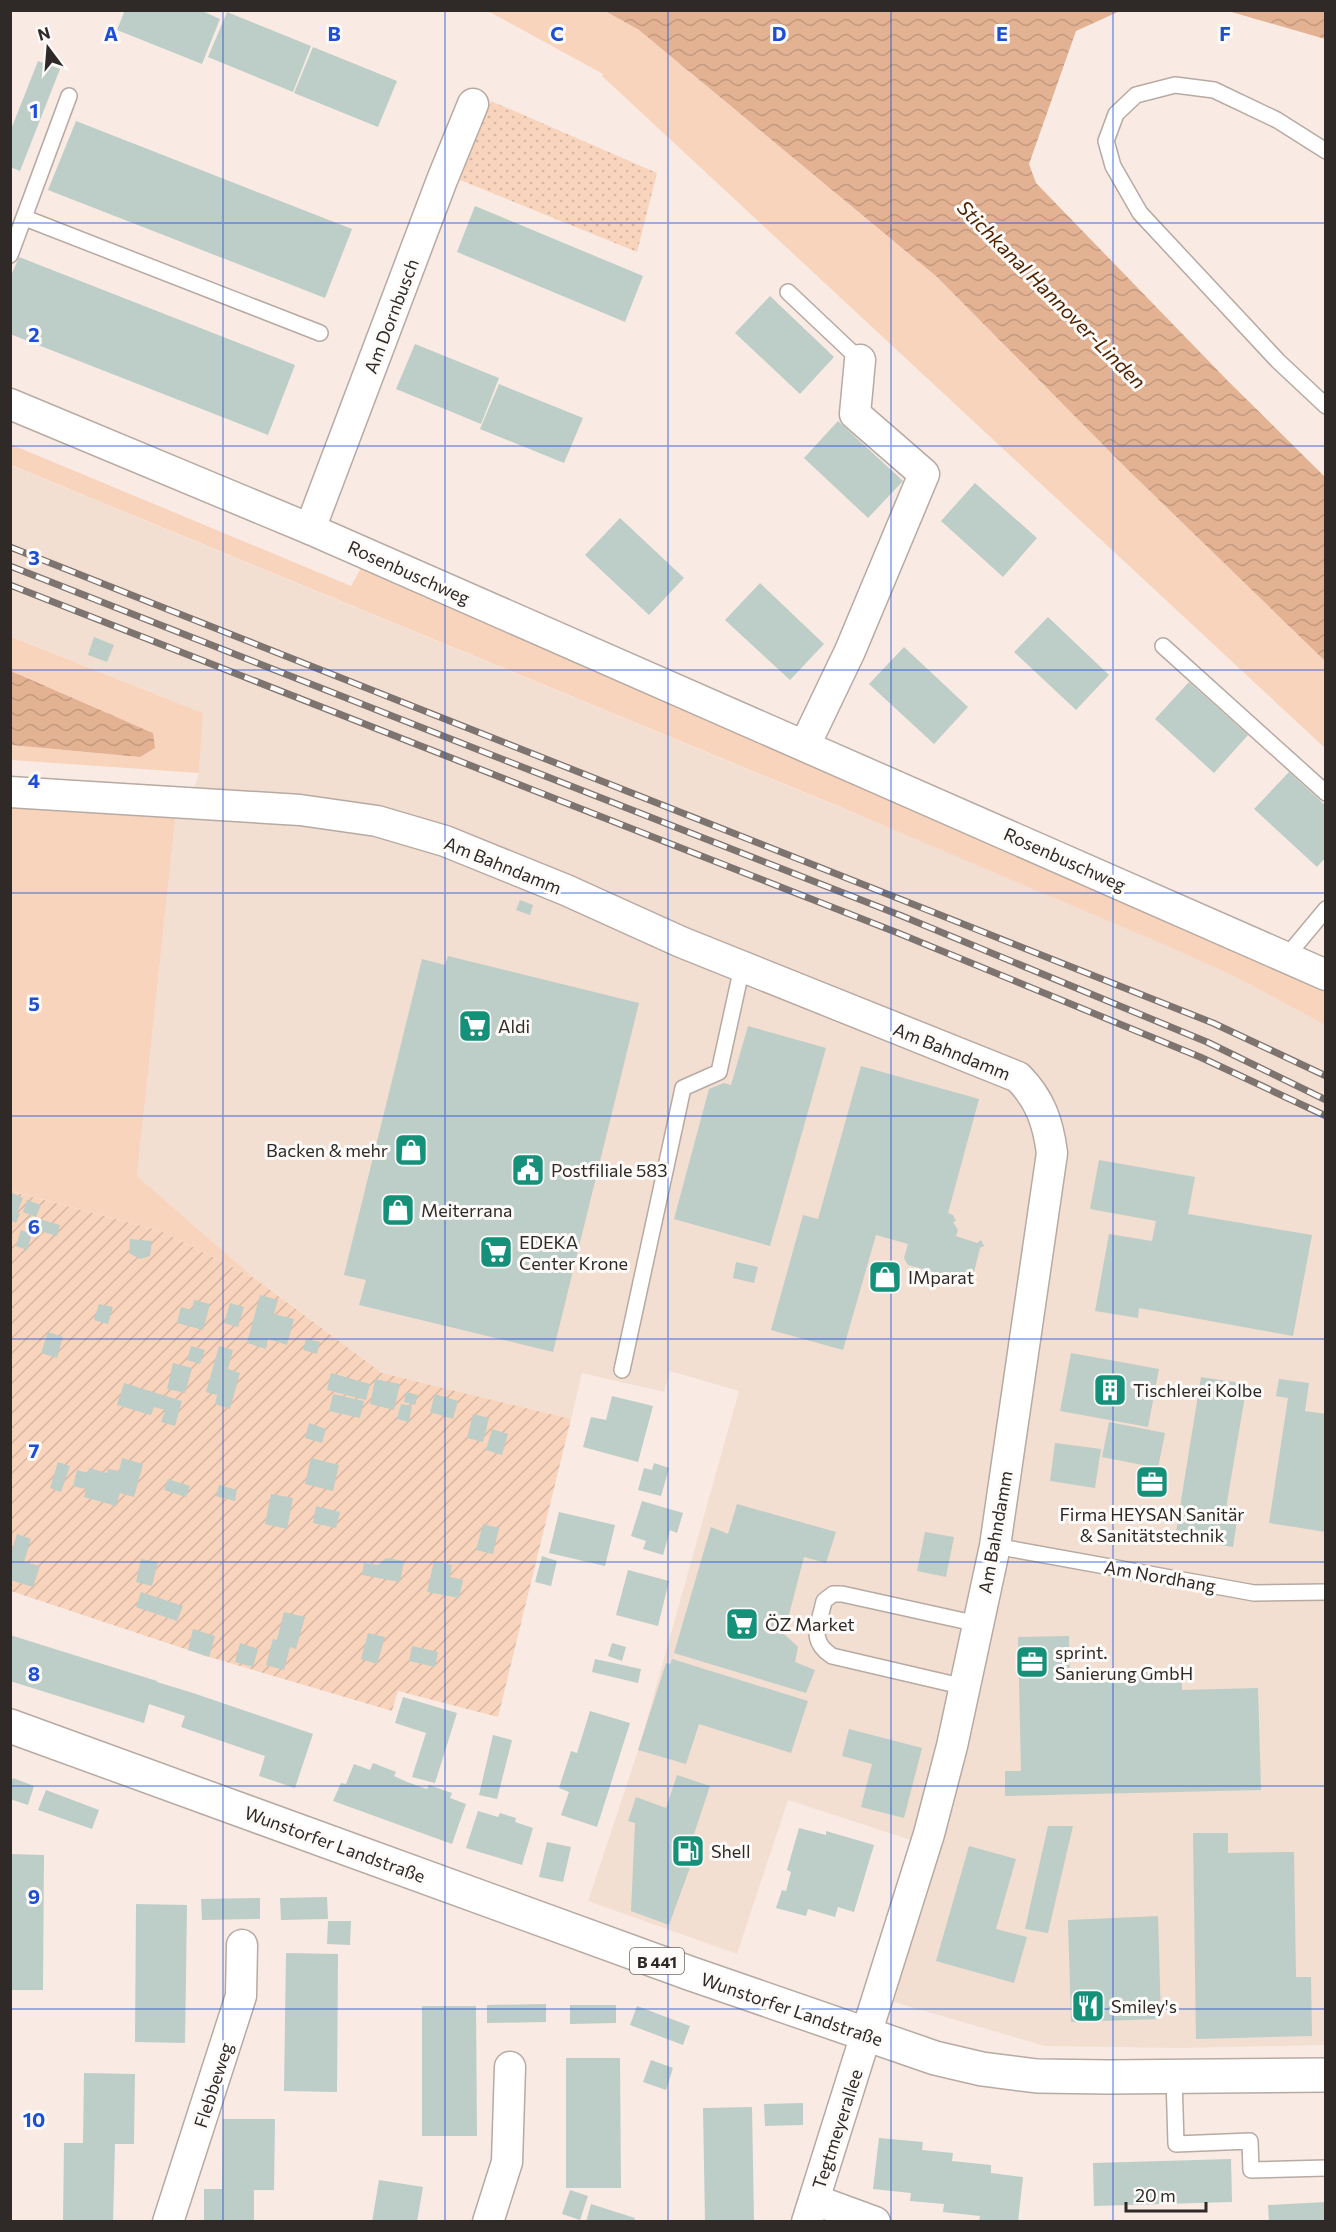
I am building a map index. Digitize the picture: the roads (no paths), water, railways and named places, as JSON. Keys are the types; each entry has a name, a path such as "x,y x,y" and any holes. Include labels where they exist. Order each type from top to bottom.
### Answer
{"main road":[{"name":"Wunstorfer Landstraße","path":"10,1726 935,2058 982,2069 1037,2076 1326,2075"}],"street":[{"name":"Am Dornbusch","path":"310,529 473,104"},
{"path":"805,746 849,651 924,474 855,414 860,360"},
{"name":"Rosenbuschweg","path":"10,404 310,529 1326,975"},
{"name":"Am Bahndamm","path":"10,792 300,810 377,821 445,841 566,890 742,967 1018,1077 1030,1088 1045,1116 1052,1153 995,1546 952,1746 929,1834 866,2035"},
{"name":"Flebbeweg","path":"168,2222 241,1996 242,1945"},
{"name":"Tegtmeyerallee","path":"811,2211 866,2035"},
{"path":"488,2222 507,2162 510,2067"},
{"path":"811,2211 875,2222"}],"lane":[{"path":"1326,151 1277,120 1214,90 1175,85 1136,95 1116,114 1106,141 1113,166 1140,213 1278,361 1326,406"},
{"path":"10,255 69,96"},
{"path":"25,218 320,333"},
{"path":"788,292 860,360"},
{"path":"1163,646 1326,793"},
{"path":"1286,957 1326,909"},
{"path":"622,1370 683,1088 719,1072 742,967"},
{"name":"Am Nordhang","path":"995,1546 1254,1593 1326,1592"},
{"path":"965,1687 832,1656 821,1649 816,1638 824,1601 833,1594 842,1594 978,1624"},
{"path":"1174,2077 1176,2144 1250,2141 1251,2170 1326,2168"}],"water":[{"name":"Stichkanal Hannover-Linden","path":"605,11 1120,11 1076,31 1029,164 1036,183 1227,380 1325,477 1325,661 1127,469 937,277 639,30"},
{"path":"1228,11 1325,11 1325,39"},
{"path":"11,671 153,733 155,748 140,757 11,745"}],"railway":[{"path":"10,547 1213,1023 1326,1076"},
{"path":"10,566 902,916 1207,1042 1326,1100"},
{"path":"10,585 898,933 1200,1057 1326,1116"}],"place":[{"name":"Aldi","path":"475,1026"},
{"name":"Backen & mehr","path":"411,1150"},
{"name":"Postfiliale 583","path":"528,1170"},
{"name":"Meiterrana","path":"398,1210"},
{"name":"EDEKA Center Krone","path":"496,1252"},
{"name":"IMparat","path":"885,1277"},
{"name":"Tischlerei Kolbe","path":"1110,1390"},
{"name":"Firma HEYSAN Sanitär & Sanitätstechnik","path":"1152,1482"},
{"name":"ÖZ Market","path":"742,1624"},
{"name":"sprint. Sanierung GmbH","path":"1032,1662"},
{"name":"Shell","path":"688,1851"},
{"name":"Smiley's","path":"1088,2006"}]}
